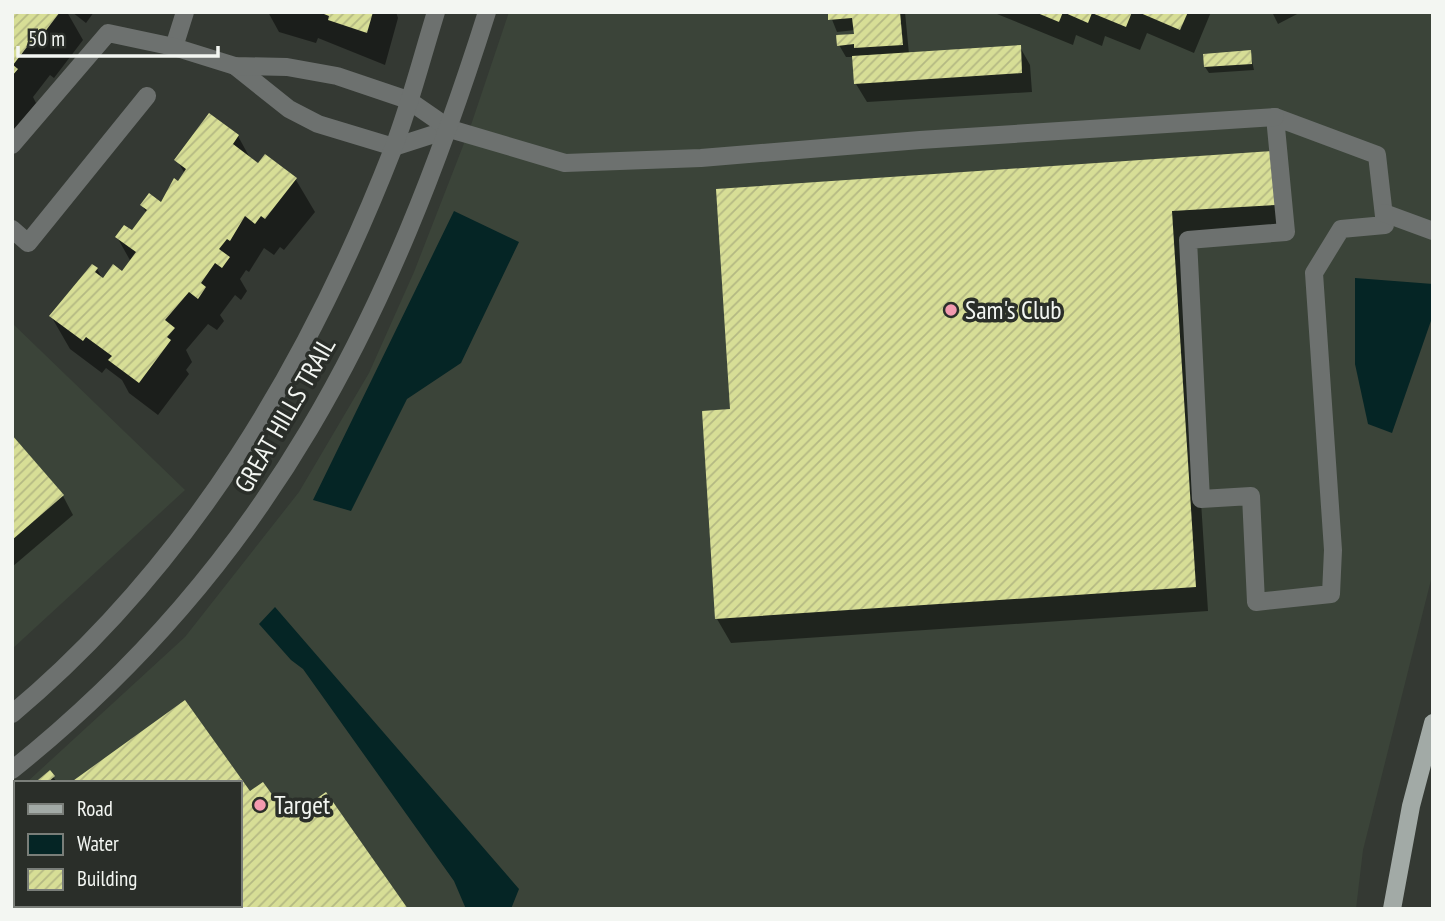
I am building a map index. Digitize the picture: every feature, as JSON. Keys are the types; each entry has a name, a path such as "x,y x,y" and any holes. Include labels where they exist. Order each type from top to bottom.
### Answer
{"main road":[{"path":"1392,909 1411,806 1433,723"}],"street":[{"path":"174,47 185,12"},
{"name":"GREAT HILLS TRAIL","path":"12,714 47,685 113,620 213,498 273,406 331,293 394,147 436,12"},
{"name":"GREAT HILLS TRAIL","path":"12,770 91,704 157,638 210,576 255,516 316,422 374,311 450,129 487,12"},
{"path":"12,145 108,33 174,47 235,66 287,67 337,76 408,100 450,129 565,163 701,158 920,139 1275,117 1377,155 1385,225 1341,229 1314,273 1333,550 1331,594 1256,602 1251,496 1201,499 1188,240 1286,232 1275,117"},
{"path":"235,66 289,109 317,124 394,147 450,129"},
{"path":"12,229 28,243 147,96"},
{"path":"1384,213 1433,231"}],"shaded area":[{"path":"509,12 1433,12 1433,572 1363,850 1356,909 12,909 14,794 14,907 242,907 242,781 28,781 185,637 299,492 369,373 414,272 470,128"},
{"path":"12,323 185,490 12,649"}],"water":[{"path":"454,211 519,242 461,363 407,399 351,511 313,500"},
{"path":"1355,278 1433,284 1433,315 1392,433 1368,424 1355,364"},
{"path":"275,607 519,889 511,909 466,909 454,881 303,669 291,660 259,624"}],"building":[{"path":"12,12 60,12 34,46 30,43 13,65 18,69 12,76"},
{"path":"319,12 373,12 367,33 328,20 329,16"},
{"path":"828,12 900,12 903,45 854,48 854,44 837,46 836,35 854,34 852,18 828,20"},
{"path":"1035,12 1063,12 1059,22"},
{"path":"1063,12 1132,12 1126,27 1092,13 1088,23"},
{"path":"1138,12 1188,12 1180,30"},
{"path":"1021,45 1022,73 854,84 852,56"},
{"path":"1251,50 1252,64 1204,67 1203,54"},
{"path":"209,113 239,135 233,144 258,163 265,154 297,178 265,219 261,216 255,224 245,216 230,241 227,239 219,249 230,257 222,268 215,263 201,283 206,287 198,299 189,292 165,320 175,328 167,337 171,340 139,383 108,360 112,356 86,337 83,341 49,316 92,264 98,268 95,272 103,278 113,264 122,271 136,252 115,237 124,225 132,230 147,210 140,205 149,193 161,202 174,178 178,181 186,169 174,160"},
{"name":"Sam's Club","path":"1272,151 1276,205 1172,211 1196,587 715,619 702,411 730,409 716,189"},
{"path":"12,435 64,495 12,540"},
{"name":"Target","path":"185,700 250,791 263,782 289,818 326,792 408,909 12,909 14,822 14,907 242,907 242,781 73,781"},
{"path":"50,770 55,776 49,781 38,780"}],"place":[{"name":"Sam's Club","path":"951,310"},
{"name":"Target","path":"260,805"}]}
